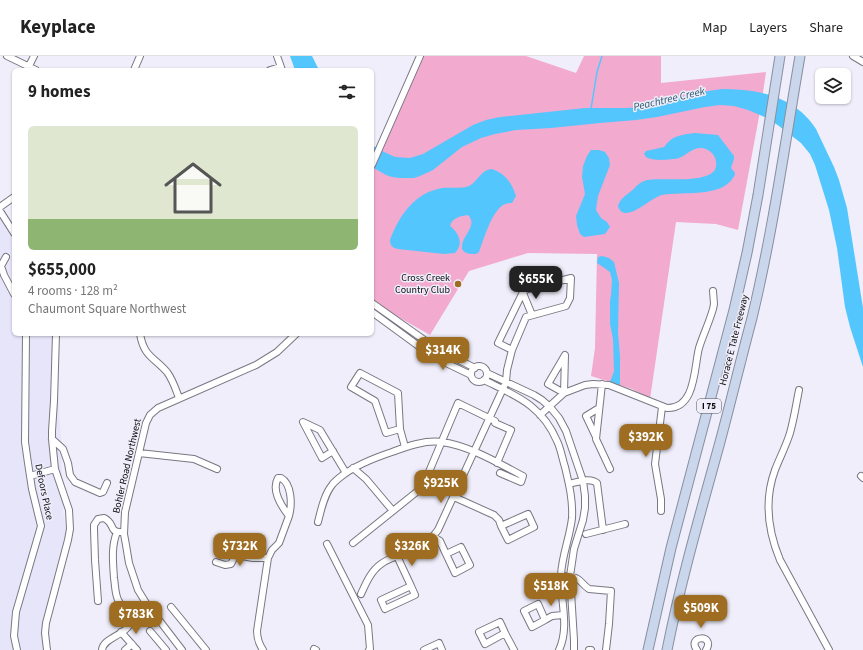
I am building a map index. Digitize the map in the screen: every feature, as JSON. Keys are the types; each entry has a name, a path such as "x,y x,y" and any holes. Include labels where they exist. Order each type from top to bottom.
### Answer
{"highway":[{"name":"Horace E Tate Freeway","path":"648,650 671,548 736,303 753,224 780,56"},
{"name":"Horace E Tate Freeway","path":"667,650 685,572 752,316 778,196 800,56"}],"street":[{"path":"7,56 32,68"},
{"path":"29,66 34,56"},
{"path":"135,68 140,56"},
{"path":"277,56 281,68"},
{"path":"374,161 420,56"},
{"path":"853,56 863,62"},
{"path":"0,207 12,198"},
{"path":"0,211 12,230"},
{"path":"6,256 1,266 12,290"},
{"path":"361,594 376,568 385,561 421,548 442,524 506,382 507,370 512,350 526,317 566,306 570,298 571,278 524,290 498,343 512,350"},
{"path":"540,415 564,393 585,385 609,385 662,407 671,408 679,405 685,399 692,387 696,361 713,310 713,290"},
{"path":"523,293 532,315"},
{"path":"374,304 437,349 475,368 482,367 487,373 534,395 550,407 559,418 566,431 583,481 585,496 583,520 574,549 570,576 574,650"},
{"path":"374,313 424,350 444,362 471,375 476,381 480,382 484,380 524,401 540,415 550,427 557,441 569,484 572,501 572,519 563,557 561,576 564,628 563,638 559,650"},
{"name":"Defoors Place","path":"17,650 14,636 16,612 41,526 30,476 25,442 26,336"},
{"path":"47,650 45,634 46,623 70,529 69,510 58,480 52,438 56,336"},
{"path":"140,336 141,342 145,350 150,357 162,366 173,382 179,398"},
{"name":"Bohler Road Northwest","path":"182,650 146,603 138,590 129,563 126,545 124,522 126,507 146,423 150,415 158,408 256,365 277,352 294,336"},
{"path":"565,355 564,385 564,393 548,384 565,355"},
{"path":"471,375 475,368"},
{"path":"400,429 386,433 375,401 351,387 360,373 398,393 400,429 405,447"},
{"path":"484,380 487,373"},
{"path":"596,439 602,384"},
{"path":"799,390 790,433 775,471 771,487 768,510 769,522 780,560 829,650"},
{"path":"353,543 423,486 458,403 496,421 495,423 511,430 497,463"},
{"path":"661,511 661,499 654,464 662,407"},
{"path":"599,408 586,416 610,469"},
{"path":"333,451 322,458 303,422 320,430 333,451 346,473"},
{"path":"52,438 63,449 70,475 75,482 100,493 103,492 107,483"},
{"path":"318,522 322,506 329,489 336,481 353,468 368,460 405,447 424,442 442,442 457,445 523,476 521,482 500,473"},
{"path":"138,453 194,460 217,469"},
{"path":"353,468 366,479 393,511"},
{"path":"30,476 56,469"},
{"path":"58,480 70,475"},
{"path":"263,650 258,642 257,631 268,558 272,550 279,543 289,516 291,504 288,486 285,480 278,478 276,481 276,488 278,498 289,516"},
{"path":"569,484 591,480 597,483 603,530"},
{"path":"454,497 494,515 499,520 508,540 534,527 528,514 502,526"},
{"path":"98,601 94,530 96,522 101,518 107,519 111,522 113,529 117,532 124,532"},
{"path":"586,534 625,524"},
{"path":"102,650 104,644 121,632 130,624 131,621 117,597 115,588 112,554 113,542 117,532"},
{"path":"433,536 440,541 446,554"},
{"path":"327,544 368,625 369,650"},
{"path":"216,562 225,566 231,564 234,558 242,556 252,558 268,558"},
{"path":"397,556 411,586 415,595 385,609 381,600 411,586"},
{"path":"561,576 570,576 580,580 589,589 611,590 606,650"},
{"path":"171,607 206,650"},
{"path":"545,620 552,616 564,615"},
{"path":"150,631 166,650"},
{"path":"121,632 137,650"},
{"path":"505,633 514,650"},
{"path":"697,650 694,644 698,639 704,638 707,640 708,644 706,650"},
{"path":"424,650 439,643 442,650"},
{"path":"125,650 132,644"}],"shaded area":[{"path":"424,56 526,56 576,73 584,56 661,56 661,83 766,72 738,230 716,224 676,222 650,399 632,389 591,376 595,348 597,254 528,253 469,271 430,335 374,303 374,168"},
{"path":"0,214 12,233 12,336 54,336 61,438 63,511 68,542 44,625 47,650 0,650"}],"water":[{"path":"290,56 312,56 318,68 294,68"},
{"path":"736,89 762,93 775,97 798,109 816,129 834,167 847,208 863,308 863,367 845,307 837,248 829,210 815,165 810,154 801,143 767,118 748,110 734,106 720,105 636,120 516,130 495,134 481,138 462,147 433,170 414,178 392,177 374,168 374,146 395,157 410,158 423,154 473,125 486,120 500,117 585,108 641,107 701,92"},
{"path":"695,133 718,135 734,156 731,168 735,173 733,178 719,189 662,195 632,212 626,213 621,211 618,206 621,200 644,181 654,179 696,178 712,173 716,167 715,159 711,152 704,148 695,149 679,158 672,159 651,159 646,157 644,154 646,151 664,147 667,143 678,136"},
{"path":"591,150 605,152 609,158 610,165 598,196 596,210 601,218 607,222 610,227 605,234 584,237 580,234 576,216 585,194 582,177 583,166"},
{"path":"491,169 504,175 516,196 512,203 503,205 495,214 488,227 479,252 476,254 470,254 466,253 462,249 463,241 471,224 468,215 454,219 451,223 450,226 458,235 460,242 458,250 455,253 444,254 398,249 391,245 390,240 398,222 416,200 423,195 442,188 469,186 484,172"},
{"path":"602,256 609,258 614,262 619,283 618,333 620,385 610,382 614,371 613,339 610,324 612,280 610,272 597,263 598,257"}],"waterway":[{"path":"591,109 597,72 602,56"}],"place":[{"name":"Cross Creek Country Club","path":"458,284"}],"water label":[{"name":"Peachtree Creek","path":"669,99"}]}
